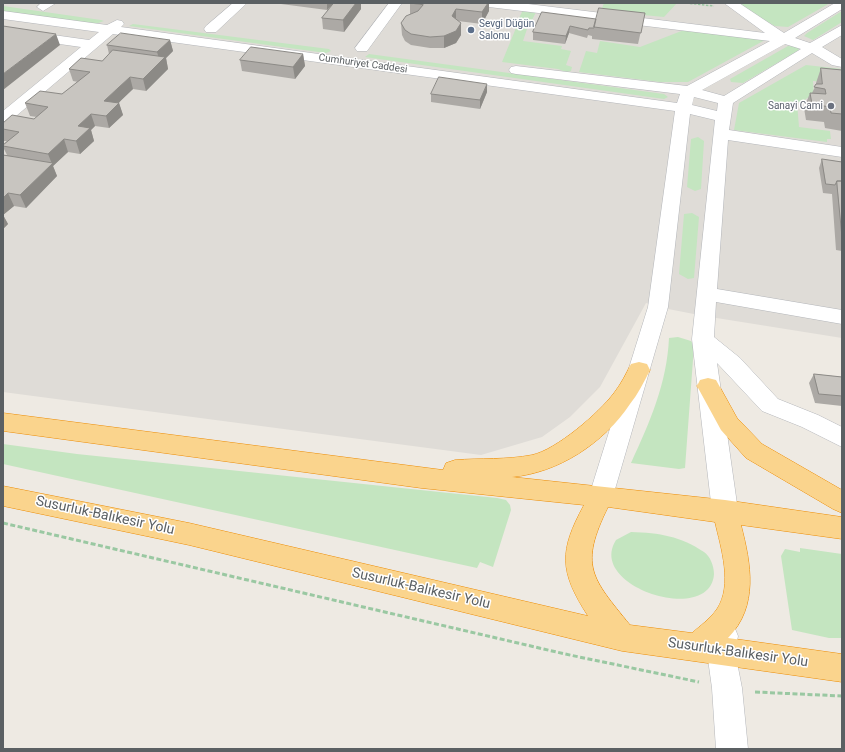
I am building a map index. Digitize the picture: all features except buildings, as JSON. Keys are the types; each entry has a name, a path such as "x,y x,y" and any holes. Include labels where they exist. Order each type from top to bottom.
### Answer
{"highway":[{"path":"399,475 533,465 559,455 605,418 622,399 639,370"},
{"path":"708,386 729,424 754,451 842,502"},
{"path":"3,422 399,475 601,496 725,511 842,528"},
{"name":"Susurluk-Balıkesir Yolu","path":"3,496 189,534 622,637 842,668"},
{"path":"601,496 579,546 578,562 582,579 590,596 622,637"},
{"path":"725,511 739,588 735,604 727,619"}],"street":[{"path":"8,3 46,5 164,23"},
{"path":"211,29 241,3"},
{"path":"362,48 396,3"},
{"path":"489,3 784,39 813,48 837,62 842,63"},
{"path":"730,3 784,39"},
{"path":"601,496 658,307 686,99 842,4"},
{"name":"Cumhuriyet Caddesi","path":"3,15 686,99"},
{"path":"3,119 125,18"},
{"path":"195,27 226,31"},
{"path":"725,511 703,339 723,117 813,48 842,29"},
{"path":"3,32 93,45"},
{"name":"Cumhuriyet Caddesi","path":"347,47 378,51"},
{"path":"813,48 842,48"},
{"name":"Cumhuriyet Caddesi","path":"503,68 686,99 723,117 842,152"},
{"path":"706,294 842,317"},
{"path":"703,339 732,364 770,405 810,420 842,438"},
{"path":"727,619 709,650 727,688 732,749"}],"path":[{"path":"3,523 565,654 745,692 842,696"}],"shaded area":[{"path":"3,3 842,3 842,338 704,316 658,307 646,303 600,387 570,417 542,437 481,455 3,392"}],"green space":[{"path":"604,3 677,3 664,17 601,11"},
{"path":"741,3 830,3 788,27 775,26 741,8"},
{"path":"3,6 104,21 95,24 3,12"},
{"path":"523,10 536,12 529,26 516,24"},
{"path":"842,11 842,22 813,40 804,36 807,33"},
{"path":"133,24 329,49 331,51 326,53 129,26"},
{"path":"516,28 527,29 523,41 562,46 561,49 571,51 566,65 572,67 571,71 566,72 558,69 502,62"},
{"path":"684,30 765,40 688,82 660,82 579,72 586,51 597,53 600,41 640,47"},
{"path":"788,46 798,47 799,50 743,83 731,82 730,79"},
{"path":"369,54 664,94 668,97 664,99 365,57"},
{"path":"806,65 842,69 842,84 813,81 814,97 807,98 803,102 797,102 799,127 830,131 831,139 827,139 827,142 734,130 739,103"},
{"path":"698,137 704,141 701,189 695,191 687,187 691,139"},
{"path":"692,213 699,217 694,278 688,279 679,274 684,214"},
{"path":"678,337 691,341 694,346 685,468 679,469 631,463 651,417 661,387 668,355 669,338"},
{"path":"3,444 77,454 497,498 506,500 510,505 511,510 493,567 480,562 477,568 3,464"},
{"path":"631,532 669,536 687,542 704,552 710,559 714,571 708,589 693,597 674,598 653,594 633,585 618,572 611,557 616,540"},
{"path":"800,548 842,554 842,638 829,638 792,630 781,556 785,549 800,552"}],"place":[{"name":"Sevgi Düğün Salonu","path":"471,30"},
{"name":"Sanayi Cami","path":"831,106"}]}
